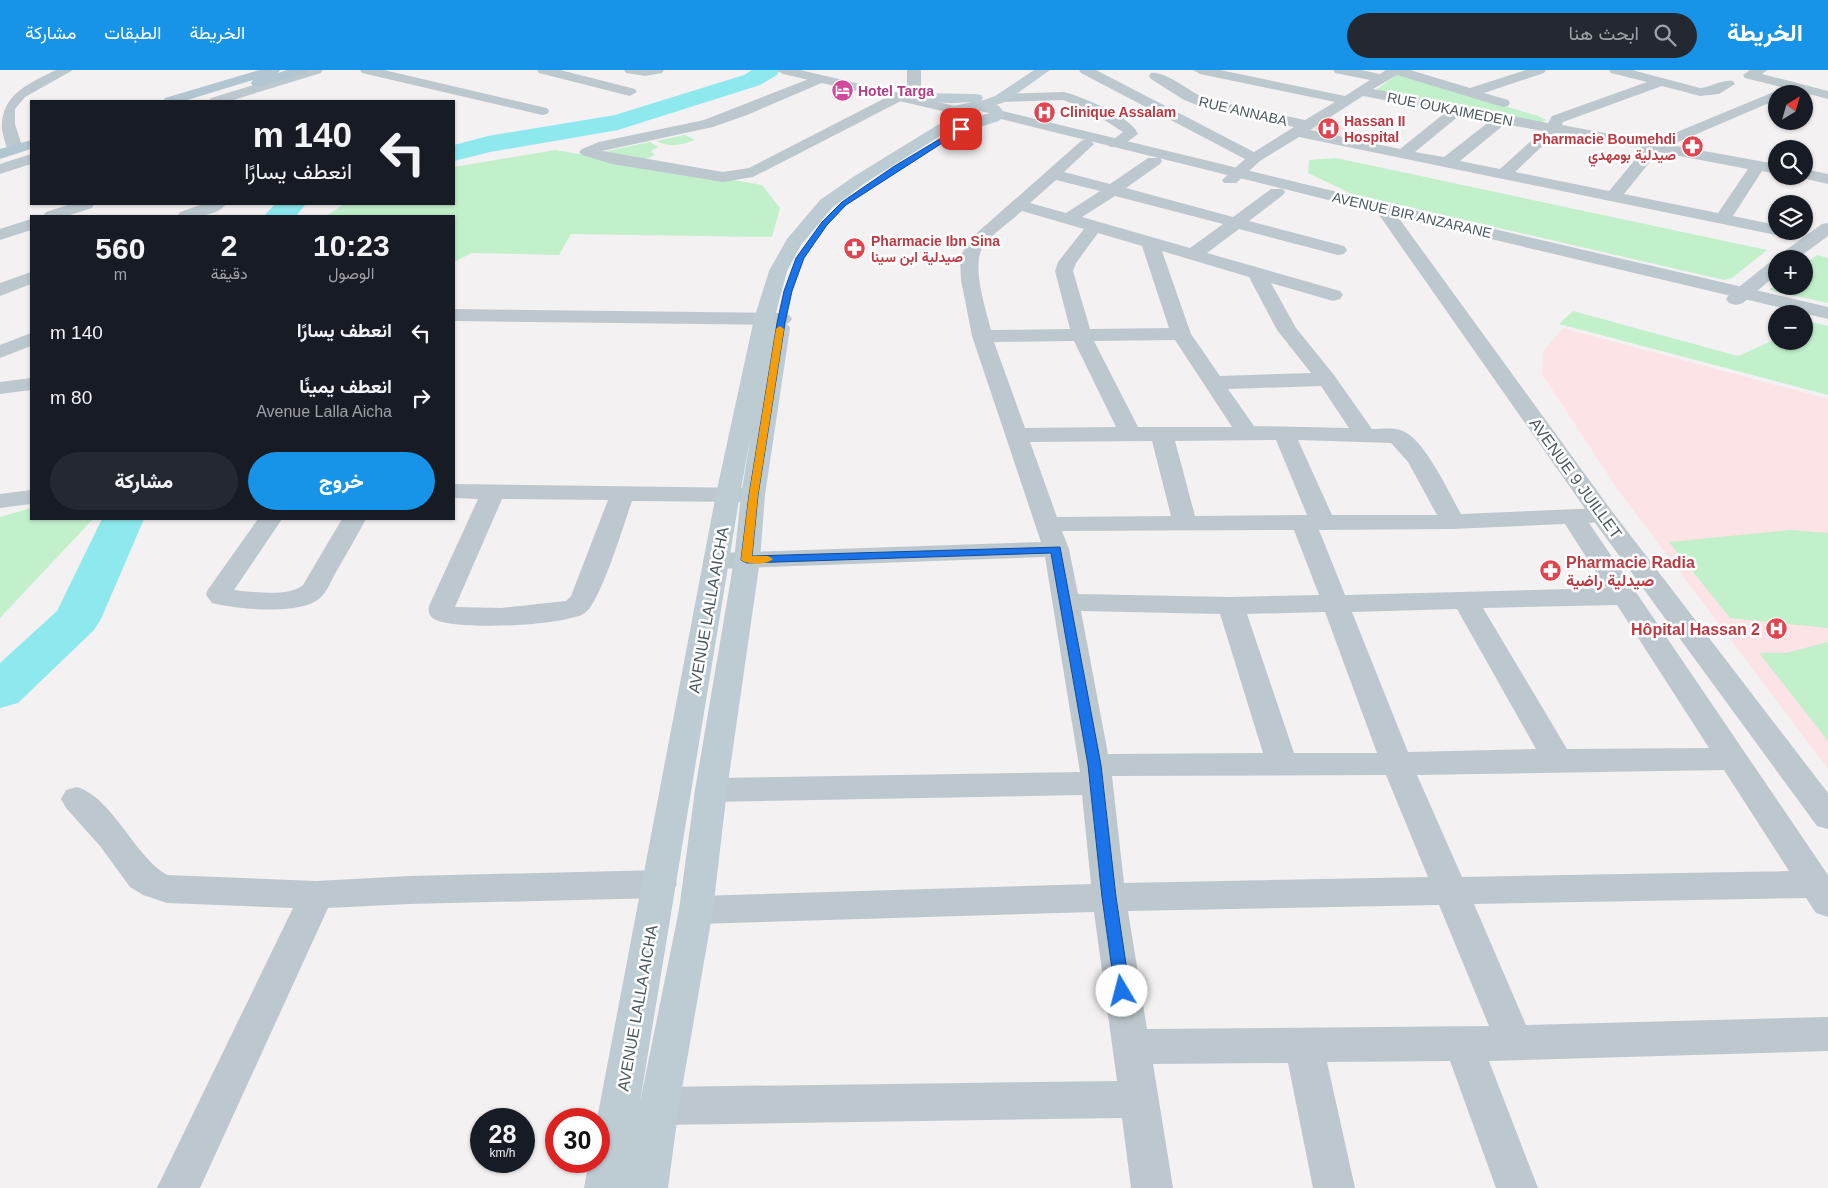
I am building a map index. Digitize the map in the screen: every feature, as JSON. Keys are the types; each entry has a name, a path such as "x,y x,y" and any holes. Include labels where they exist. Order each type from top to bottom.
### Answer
{"main road":[{"path":"173,100 274,70"},
{"path":"202,100 301,70"},
{"name":"AVENUE LALLA AICHA","path":"605,1188 716,561 741,494 773,319 788,291 800,258 808,245 835,212 855,195 1043,70"},
{"path":"916,92 960,99 983,109"},
{"path":"3,161 30,145"},
{"path":"3,161 30,152"},
{"name":"AVENUE LALLA AICHA","path":"646,1188 659,1106 696,910 710,790 731,670 747,560 741,494"}],"street":[{"path":"3,161 8,108 13,100 30,87 66,70"},
{"path":"219,100 316,70"},
{"path":"367,70 542,111"},
{"path":"547,70 630,92"},
{"path":"632,70 645,72 657,70"},
{"path":"914,70 916,92"},
{"path":"1086,70 1255,158"},
{"path":"1200,70 1346,100"},
{"path":"1340,70 1382,78"},
{"path":"1233,176 1255,158 1396,70 1518,108 1555,124"},
{"path":"1470,93 1539,70"},
{"path":"1616,70 1700,92 1714,91 1733,85 1701,77"},
{"path":"1760,70 1750,74 1787,85"},
{"name":"AVENUE BIR ANZARANE","path":"787,71 816,74 893,92 983,109 1086,144 1154,161 1233,176 1277,192 1386,214"},
{"path":"1114,85 1175,72"},
{"path":"816,74 742,112 708,124 604,145 587,152 594,156 723,178 744,175 893,92"},
{"name":"RUE ANNABA","path":"1156,76 1193,99 1302,129 1403,154 1768,228"},
{"path":"1502,175 1555,124 1661,82"},
{"path":"1216,106 1260,83"},
{"name":"RUE OUKAIMEDEN","path":"1360,91 1502,119 1555,124 1654,146 1768,167"},
{"path":"1755,91 1768,93"},
{"path":"1813,91 1828,95"},
{"name":"AVENUE BIR ANZARANE","path":"893,92 916,92 1233,176 1386,214 1739,296 1828,313"},
{"path":"983,109 1060,96 1087,104 1131,132 1115,144"},
{"path":"1613,197 1654,146 1768,98"},
{"path":"1403,154 1458,110"},
{"path":"1447,163 1502,119"},
{"path":"1086,144 976,243 971,252 970,280 982,336 1056,549 1096,774 1109,897 1152,1188"},
{"path":"3,161 30,159"},
{"path":"3,161 24,175"},
{"path":"1068,219 1154,161"},
{"path":"1722,219 1758,165"},
{"path":"1053,174 1338,250"},
{"path":"1813,176 1828,179"},
{"path":"1193,255 1277,192"},
{"path":"189,215 215,205"},
{"path":"1020,205 1333,295"},
{"path":"56,215 86,208"},
{"name":"AVENUE 9 JUILLET","path":"1386,214 1602,515 1828,817"},
{"path":"0,235 30,224"},
{"path":"1094,227 1067,262 1064,271 1082,336 1130,434"},
{"path":"1797,250 1828,228"},
{"path":"1802,240 1828,253"},
{"path":"1150,243 1182,334 1248,434"},
{"path":"1256,272 1287,330 1326,379 1364,434"},
{"path":"1739,296 1768,272"},
{"path":"0,290 30,278"},
{"name":"AVENUE BIR ANZARANE","path":"1739,296 1768,305"},
{"path":"455,315 773,319"},
{"path":"1813,318 1828,322"},
{"path":"982,336 1182,334"},
{"path":"0,352 30,339"},
{"path":"1214,383 1326,379"},
{"path":"0,388 30,384"},
{"path":"1015,435 1284,433 1396,436 1408,445 1453,522"},
{"path":"1284,433 1313,523 1334,602 1450,891 1515,1043"},
{"path":"1162,435 1185,524"},
{"path":"455,491 741,494"},
{"path":"493,492 442,606 442,612 446,615 467,618 576,608 582,599 623,492"},
{"path":"0,501 30,497"},
{"path":"1047,524 1453,522 1602,515"},
{"path":"1573,517 1822,894"},
{"path":"269,520 220,591 219,596 239,600 296,599 306,596 314,590 353,520"},
{"path":"716,561 1056,549"},
{"path":"1066,602 1231,606 1626,596"},
{"path":"1465,600 1558,760"},
{"path":"1231,606 1282,763"},
{"path":"710,790 1096,774 1282,763 1398,764 1558,760 1733,759"},
{"path":"77,799 112,837 142,877 155,885 167,889 316,895 409,890 660,884"},
{"path":"696,910 1109,897 1450,891 1822,894"},
{"path":"178,1188 316,895"},
{"path":"1131,1047 1515,1043 1828,1034"},
{"path":"1462,1043 1517,1188"},
{"path":"1304,1046 1334,1188"},
{"path":"659,1106 1139,1099"}],"shaded area":[{"name":"Hassan II Hospital","path":"1323,120 1340,125 1363,141 1304,133"},
{"name":"Hôpital Hassan 2","path":"1563,328 1828,399 1828,769 1618,490 1542,374 1543,351"}],"green space":[{"path":"1398,74 1547,120 1538,123 1373,92"},
{"path":"685,135 695,140 676,145 656,141"},
{"path":"650,142 658,147 651,151 655,155 641,161 602,152"},
{"path":"555,150 762,185 780,208 772,237 571,234 559,255 472,253 455,262 455,215 328,215 342,205 455,205 455,167"},
{"path":"1336,158 1767,250 1732,278 1724,280 1352,194 1308,173 1309,160"},
{"path":"1817,255 1828,258 1828,303 1792,295 1813,295 1813,258"},
{"path":"1573,311 1738,356 1768,343 1768,350 1813,350 1813,322 1828,326 1828,395 1559,324"},
{"path":"30,508 30,520 92,520 0,618 0,517"},
{"path":"1791,530 1828,533 1828,628 1730,618 1669,542"},
{"path":"1828,642 1828,741 1759,653 1786,653"}],"waterway":[{"path":"455,153 488,144 618,122 752,80 769,70"},
{"path":"280,215 291,205"},
{"path":"0,691 77,619 123,520"}],"slow traffic":[{"path":"768,559 747,560 754,495 780,329"}],"place":[{"name":"Hotel Targa","path":"842,91"},
{"name":"Clinique Assalam","path":"1044,112"},
{"name":"Hassan II Hospital","path":"1328,129"},
{"name":"Pharmacie Boumehdi صيدلية بومهدي","path":"1692,147"},
{"name":"Pharmacie Ibn Sina صيدلية ابن سينا","path":"855,249"},
{"name":"Pharmacie Radia صيدلية راضية","path":"1550,571"},
{"name":"Hôpital Hassan 2","path":"1776,629"}],"route":[{"path":"961,129 855,195 835,212 808,245 800,258 788,291 781,323 754,495 747,560 1056,549 1095,765 1109,897 1122,991"}]}
